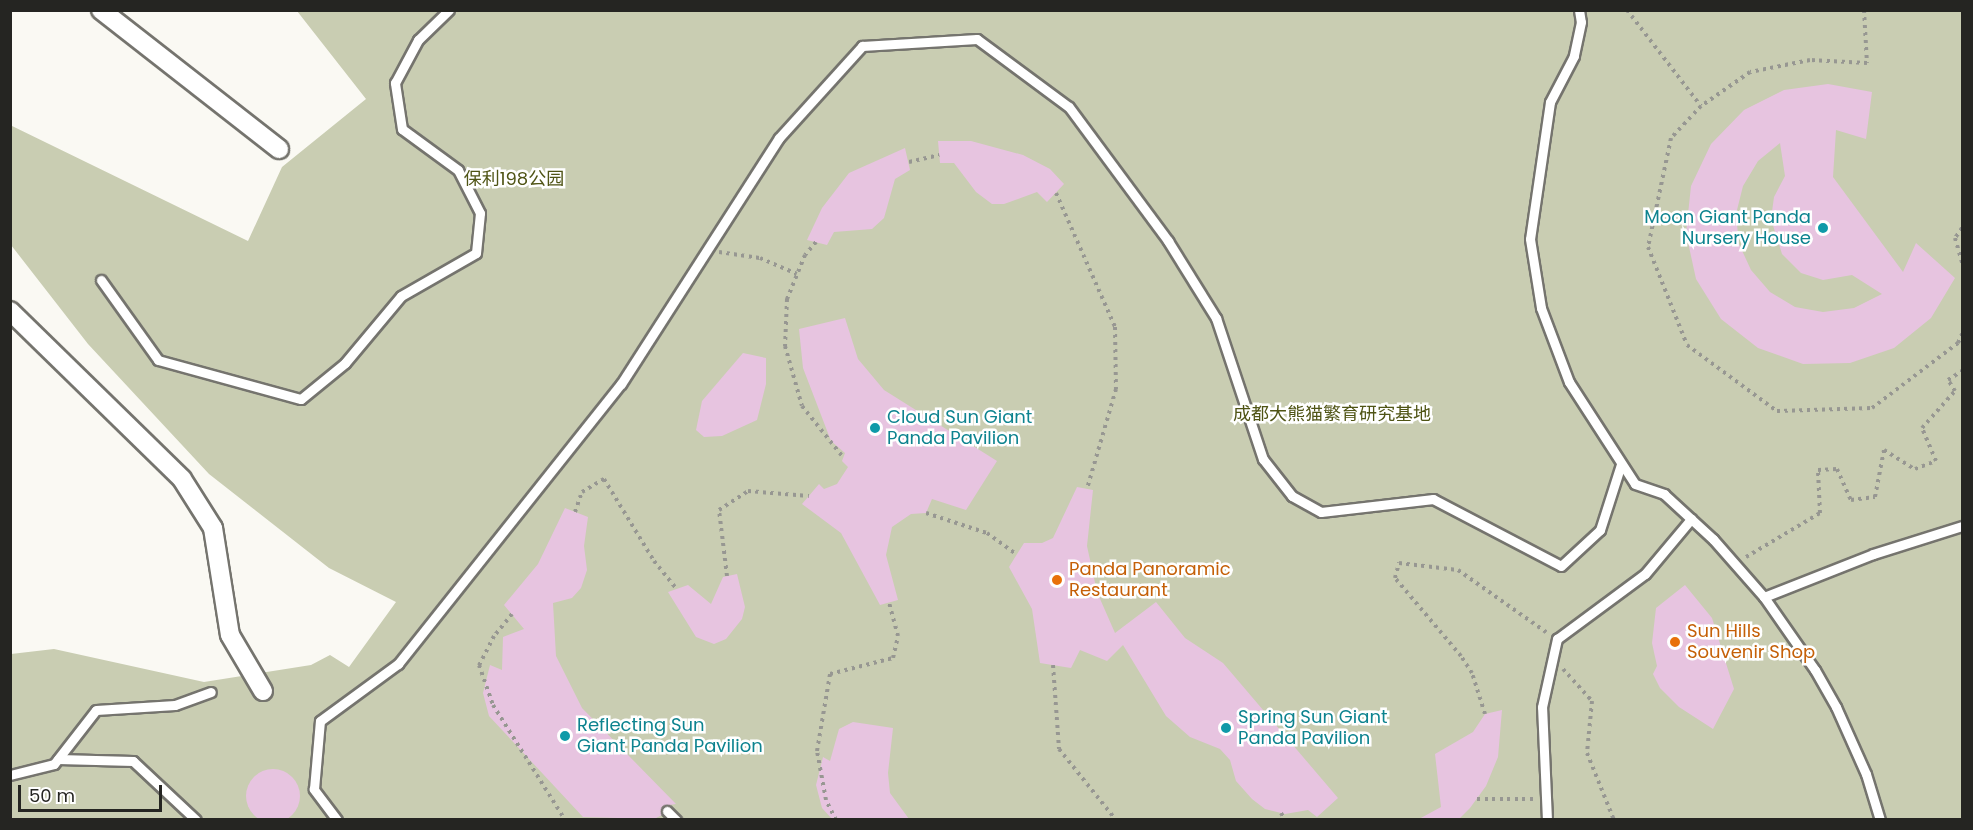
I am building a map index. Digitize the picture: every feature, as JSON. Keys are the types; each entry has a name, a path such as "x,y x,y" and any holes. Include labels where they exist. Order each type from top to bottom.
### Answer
{"street":[{"path":"101,10 279,149"},
{"path":"10,311 182,479 213,528 230,635 263,691"}],"lane":[{"path":"101,280 158,360 301,399 345,363 401,296 476,253 480,213 459,170 402,129 395,83 418,40 449,10"},
{"path":"1579,10 1581,22 1574,56 1550,102 1530,239 1541,308 1569,382 1635,484 1664,494 1735,564 1764,597 1815,670 1836,707 1866,774 1880,819"},
{"path":"337,819 314,789 320,721 398,664 621,384 779,138 862,46 977,39 1069,107 1168,241 1216,318 1263,459 1292,496 1322,512 1433,499 1561,566 1600,530 1621,464"},
{"path":"1547,819 1542,707 1557,639 1645,574 1691,519"},
{"path":"1764,597 1873,554 1962,526"},
{"path":"10,775 54,764 96,710 175,705 211,692"},
{"path":"58,759 133,761 196,819"},
{"path":"667,811 676,819"}],"path":[{"path":"1627,10 1701,106"},
{"path":"1864,10 1867,63 1810,60 1750,72 1701,106 1671,138 1648,247 1686,345 1777,411 1872,408 1958,343 1962,334"},
{"path":"909,162 939,155"},
{"path":"1056,193 1115,327 1116,390 1087,489"},
{"path":"1962,228 1955,238 1962,263"},
{"path":"816,242 805,255 787,299 785,346 802,406 843,457"},
{"path":"706,250 760,258 797,274"},
{"path":"1735,564 1820,513 1818,470 1837,469 1851,500 1875,497 1884,450 1915,469 1936,461 1922,428 1955,392 1948,380 1962,371"},
{"path":"576,512 582,492 604,479 654,561 677,589"},
{"path":"727,576 719,510 748,491 809,496"},
{"path":"926,513 987,533 1017,555"},
{"path":"1485,714 1472,673 1461,656 1395,578 1399,563 1458,570 1557,639"},
{"path":"836,819 826,800 817,751 830,674 893,658 898,636 889,603"},
{"path":"512,614 494,636 479,665 493,705 565,819"},
{"path":"1552,658 1592,701 1587,753 1614,819"},
{"path":"1053,665 1059,749 1116,819"},
{"path":"1477,799 1546,799"},
{"path":"1281,813 1285,819"}],"green space":[{"name":"成都大熊猫繁育研究基地","path":"297,11 1962,11 1962,819 11,819 11,654 54,649 204,682 311,665 330,655 349,667 396,602 329,568 209,474 88,344 11,245 10,125 248,241 282,167 366,99"}],"building":[{"path":"1828,84 1872,92 1866,139 1836,130 1833,177 1903,272 1916,243 1955,278 1931,318 1894,348 1850,363 1803,364 1758,348 1721,319 1696,279 1686,233 1691,186 1711,144 1744,110 1784,90","holes":["1780,143 1785,176 1774,197 1771,219 1782,254 1801,273 1823,280 1852,275 1882,294 1854,308 1823,312 1795,307 1770,292 1751,270 1739,244 1736,214 1743,186 1758,161"]},
{"path":"938,141 971,141 1023,155 1050,169 1064,184 1047,202 1037,192 1004,204 992,204 976,192 954,163 940,163"},
{"path":"905,148 910,170 895,179 884,218 872,229 834,232 827,245 807,240 822,208 849,173"},
{"path":"845,318 858,359 884,390 997,461 966,510 932,499 926,513 911,514 892,527 886,555 898,600 880,605 841,533 802,504 819,484 824,489 837,484 848,467 842,461 845,453 831,441 803,368 799,329"},
{"path":"743,353 766,358 766,384 757,420 722,436 704,437 696,430 702,401"},
{"path":"1077,487 1093,490 1087,546 1097,592 1115,633 1156,602 1185,638 1223,663 1338,798 1317,817 1308,810 1285,814 1265,809 1252,799 1236,781 1230,760 1220,749 1190,737 1166,716 1123,645 1107,661 1080,650 1071,668 1040,663 1032,609 1009,567 1024,543 1042,543 1053,538"},
{"path":"565,508 588,517 584,546 587,570 581,588 572,598 553,603 556,656 582,708 676,804 663,806 662,815 654,819 583,817 489,716 483,693 490,665 502,670 503,637 524,629 504,605 538,564"},
{"path":"737,574 745,607 742,619 726,639 714,644 696,637 668,592 688,585 711,604 723,577"},
{"path":"1685,585 1712,618 1734,689 1713,729 1679,707 1660,688 1653,674 1657,666 1652,643 1656,608"},
{"path":"1502,710 1498,757 1486,786 1470,808 1459,819 1419,819 1441,807 1435,754 1473,732 1485,714"},
{"path":"853,722 893,728 888,773 890,793 909,819 832,819 822,808 816,785 823,757 830,761 839,729"},
{"path":"268,769 278,769 288,773 296,781 300,796 296,811 288,819 278,823 268,823 258,819 250,811 246,801 246,791 250,781 258,773"}],"place":[{"name":"Moon Giant Panda Nursery House","path":"1823,228"},
{"name":"Cloud Sun Giant Panda Pavilion","path":"875,428"},
{"name":"Panda Panoramic Restaurant","path":"1057,580"},
{"name":"Sun Hills Souvenir Shop","path":"1675,642"},
{"name":"Spring Sun Giant Panda Pavilion","path":"1226,728"},
{"name":"Reflecting Sun Giant Panda Pavilion","path":"565,736"}],"park label":[{"name":"保利198公园","path":"514,179"}]}
